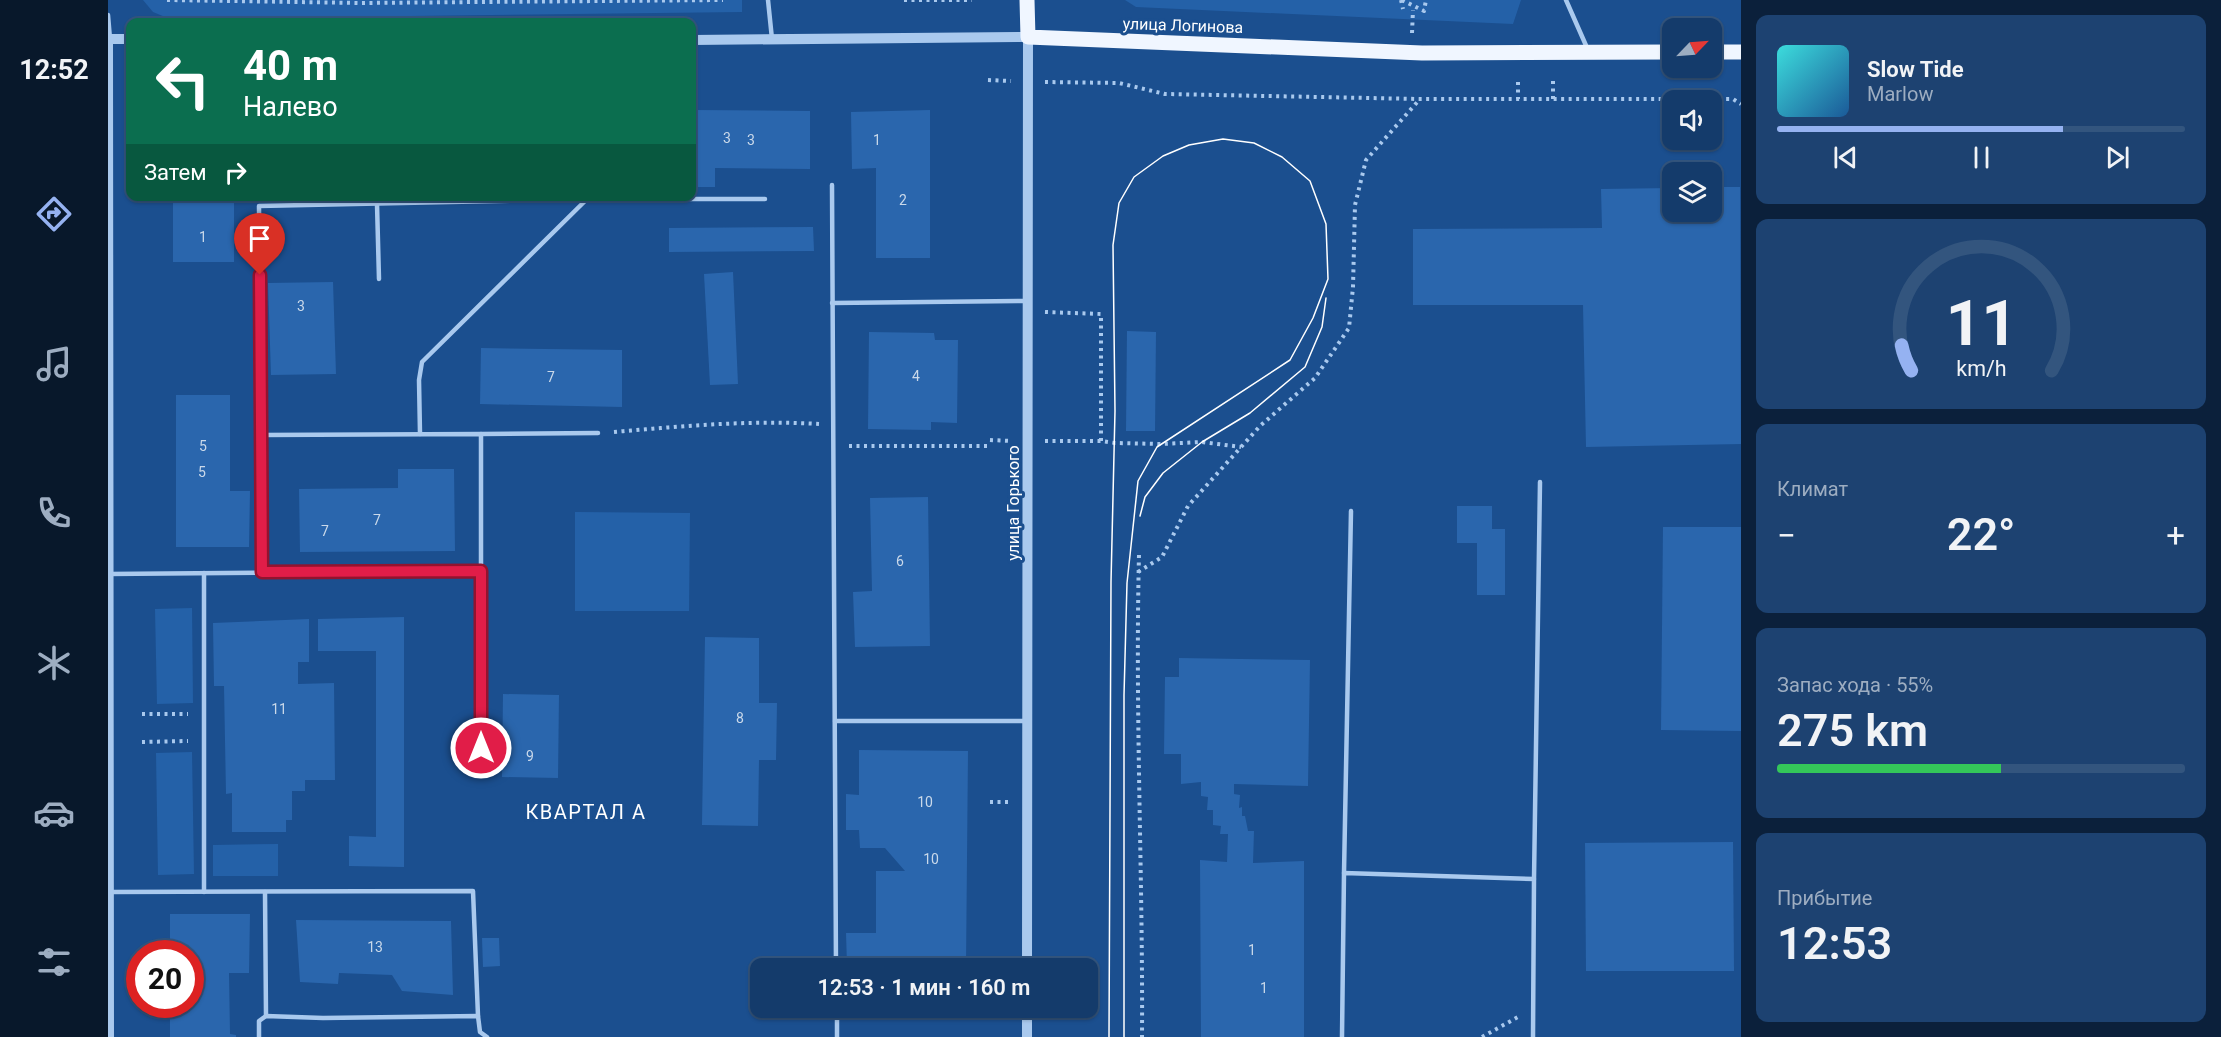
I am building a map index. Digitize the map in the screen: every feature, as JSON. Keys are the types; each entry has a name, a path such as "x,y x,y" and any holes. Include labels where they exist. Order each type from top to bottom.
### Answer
{"main road":[{"path":"1027,0 1028,37"},
{"name":"улица Логинова","path":"1028,37 1422,53 1662,52"},
{"path":"1722,52 1741,52"}],"street":[{"name":"улица Логинова","path":"696,40 1028,37"},
{"name":"улица Горького","path":"1027,958 1028,37"},
{"path":"111,1037 109,39 126,39"},
{"path":"1027,1018 1027,1037"}],"lane":[{"path":"768,0 772,39"},
{"path":"1566,0 1589,53"},
{"path":"108,15 109,39"},
{"path":"832,185 836,958"},
{"path":"696,199 765,199"},
{"path":"262,572 259,206 502,201"},
{"path":"420,434 419,380 422,362 584,201"},
{"path":"377,204 379,279"},
{"path":"832,303 1028,306"},
{"path":"261,435 598,433"},
{"path":"481,434 481,748"},
{"path":"1533,1037 1540,482"},
{"path":"1342,1037 1351,511"},
{"path":"109,574 481,571"},
{"path":"204,573 204,892"},
{"path":"835,721 1028,722"},
{"path":"1344,873 1534,879"},
{"path":"111,892 473,891 478,1016 480,1032 487,1037"},
{"path":"265,892 266,1016"},
{"path":"259,1037 260,1021 266,1016 323,1018 478,1016"},
{"path":"837,1018 837,1037"}],"path":[{"path":"167,0 361,2 722,0"},
{"path":"904,0 972,0"},
{"path":"1401,0 1424,11 1426,0"},
{"path":"1401,0 1403,9"},
{"path":"988,80 1119,83 1165,94 1420,99 1733,99 1741,104"},
{"path":"1553,81 1553,99"},
{"path":"1518,82 1518,99"},
{"path":"1138,572 1162,557 1188,506 1260,426 1315,378 1349,328 1353,286 1355,205 1366,160 1420,99"},
{"path":"1028,306 1101,314 1101,441 1161,444 1202,442 1242,447"},
{"path":"598,433 695,425 789,423 833,425"},
{"path":"833,447 990,446"},
{"path":"1139,555 1137,670 1143,950 1142,1037"},
{"path":"142,714 204,714"},
{"path":"142,742 204,740"},
{"path":"1482,1037 1533,1009"}],"shaded area":[{"path":"143,0 742,0 742,12 168,18 153,12"},
{"path":"1125,0 1521,0 1513,24 1136,7"},
{"path":"575,512 690,513 689,611 575,611"},
{"path":"192,608 193,703 157,704 155,609"},
{"path":"192,752 194,874 158,875 156,753"},
{"path":"278,844 278,876 213,876 213,845"}],"building":[{"path":"696,110 810,111 810,169 715,168 715,187 696,187"},
{"path":"930,110 930,258 876,258 876,168 852,169 851,112"},
{"path":"1722,187 1740,187 1741,444 1586,447 1583,305 1413,305 1413,229 1602,228 1601,189 1662,188 1662,222 1722,222"},
{"path":"173,201 234,201 234,262 173,262"},
{"path":"813,227 814,251 669,252 669,228"},
{"path":"733,272 738,384 710,385 704,274"},
{"path":"333,282 336,374 271,375 268,283"},
{"path":"1127,331 1156,332 1155,431 1126,431"},
{"path":"869,332 934,333 935,340 958,340 957,423 931,422 931,430 868,429"},
{"path":"481,348 622,350 622,407 480,404"},
{"path":"176,395 230,395 230,491 250,491 249,547 176,547"},
{"path":"398,469 454,469 455,551 300,552 299,489 398,488"},
{"path":"928,497 930,646 855,647 853,592 872,591 870,498"},
{"path":"1457,506 1492,506 1492,529 1505,529 1505,595 1477,595 1477,543 1457,543"},
{"path":"1663,527 1741,527 1741,731 1661,730"},
{"path":"404,617 404,867 349,866 349,836 376,837 376,651 318,651 318,619"},
{"path":"309,619 309,662 298,662 298,684 334,683 335,780 305,780 305,791 292,791 292,820 286,820 286,832 232,832 232,793 226,794 224,686 214,686 213,623"},
{"path":"705,637 759,638 759,703 777,703 776,760 759,760 758,826 702,825"},
{"path":"1179,658 1310,660 1308,786 1234,784 1234,794 1240,795 1239,808 1242,807 1242,816 1245,816 1248,831 1254,831 1253,863 1304,861 1304,1037 1201,1037 1200,860 1227,862 1228,834 1220,834 1221,826 1213,825 1213,810 1207,810 1208,797 1201,796 1201,782 1181,784 1181,754 1164,754 1165,677 1179,677"},
{"path":"503,694 559,695 558,778 502,777"},
{"path":"859,750 968,751 966,958 847,958 846,933 876,933 876,871 905,871 885,848 860,848 859,830 846,830 846,794 859,795"},
{"path":"1733,842 1734,971 1586,971 1585,843"},
{"path":"170,914 250,914 249,973 229,973 230,1034 236,1037 170,1037 170,1018 204,1018 204,940 170,940"},
{"path":"296,920 451,921 453,995 402,991 392,975 339,973 338,984 300,982"},
{"path":"482,938 499,938 500,966 483,967"}],"tram line":[{"path":"1109,1037 1111,582 1115,411 1113,245 1119,203 1134,177 1163,156 1189,145 1223,139 1254,143 1282,157 1310,181 1326,224 1328,279 1313,318 1290,360 1157,447 1138,481 1127,583 1124,695 1124,1037"},
{"path":"1140,516 1145,497 1163,473 1202,442 1250,413 1305,367 1322,327 1326,298"}],"district":[{"name":"КВАРТАЛ А","path":"586,812"}],"route":[{"path":"260,275 262,572 481,571 481,748"}]}
